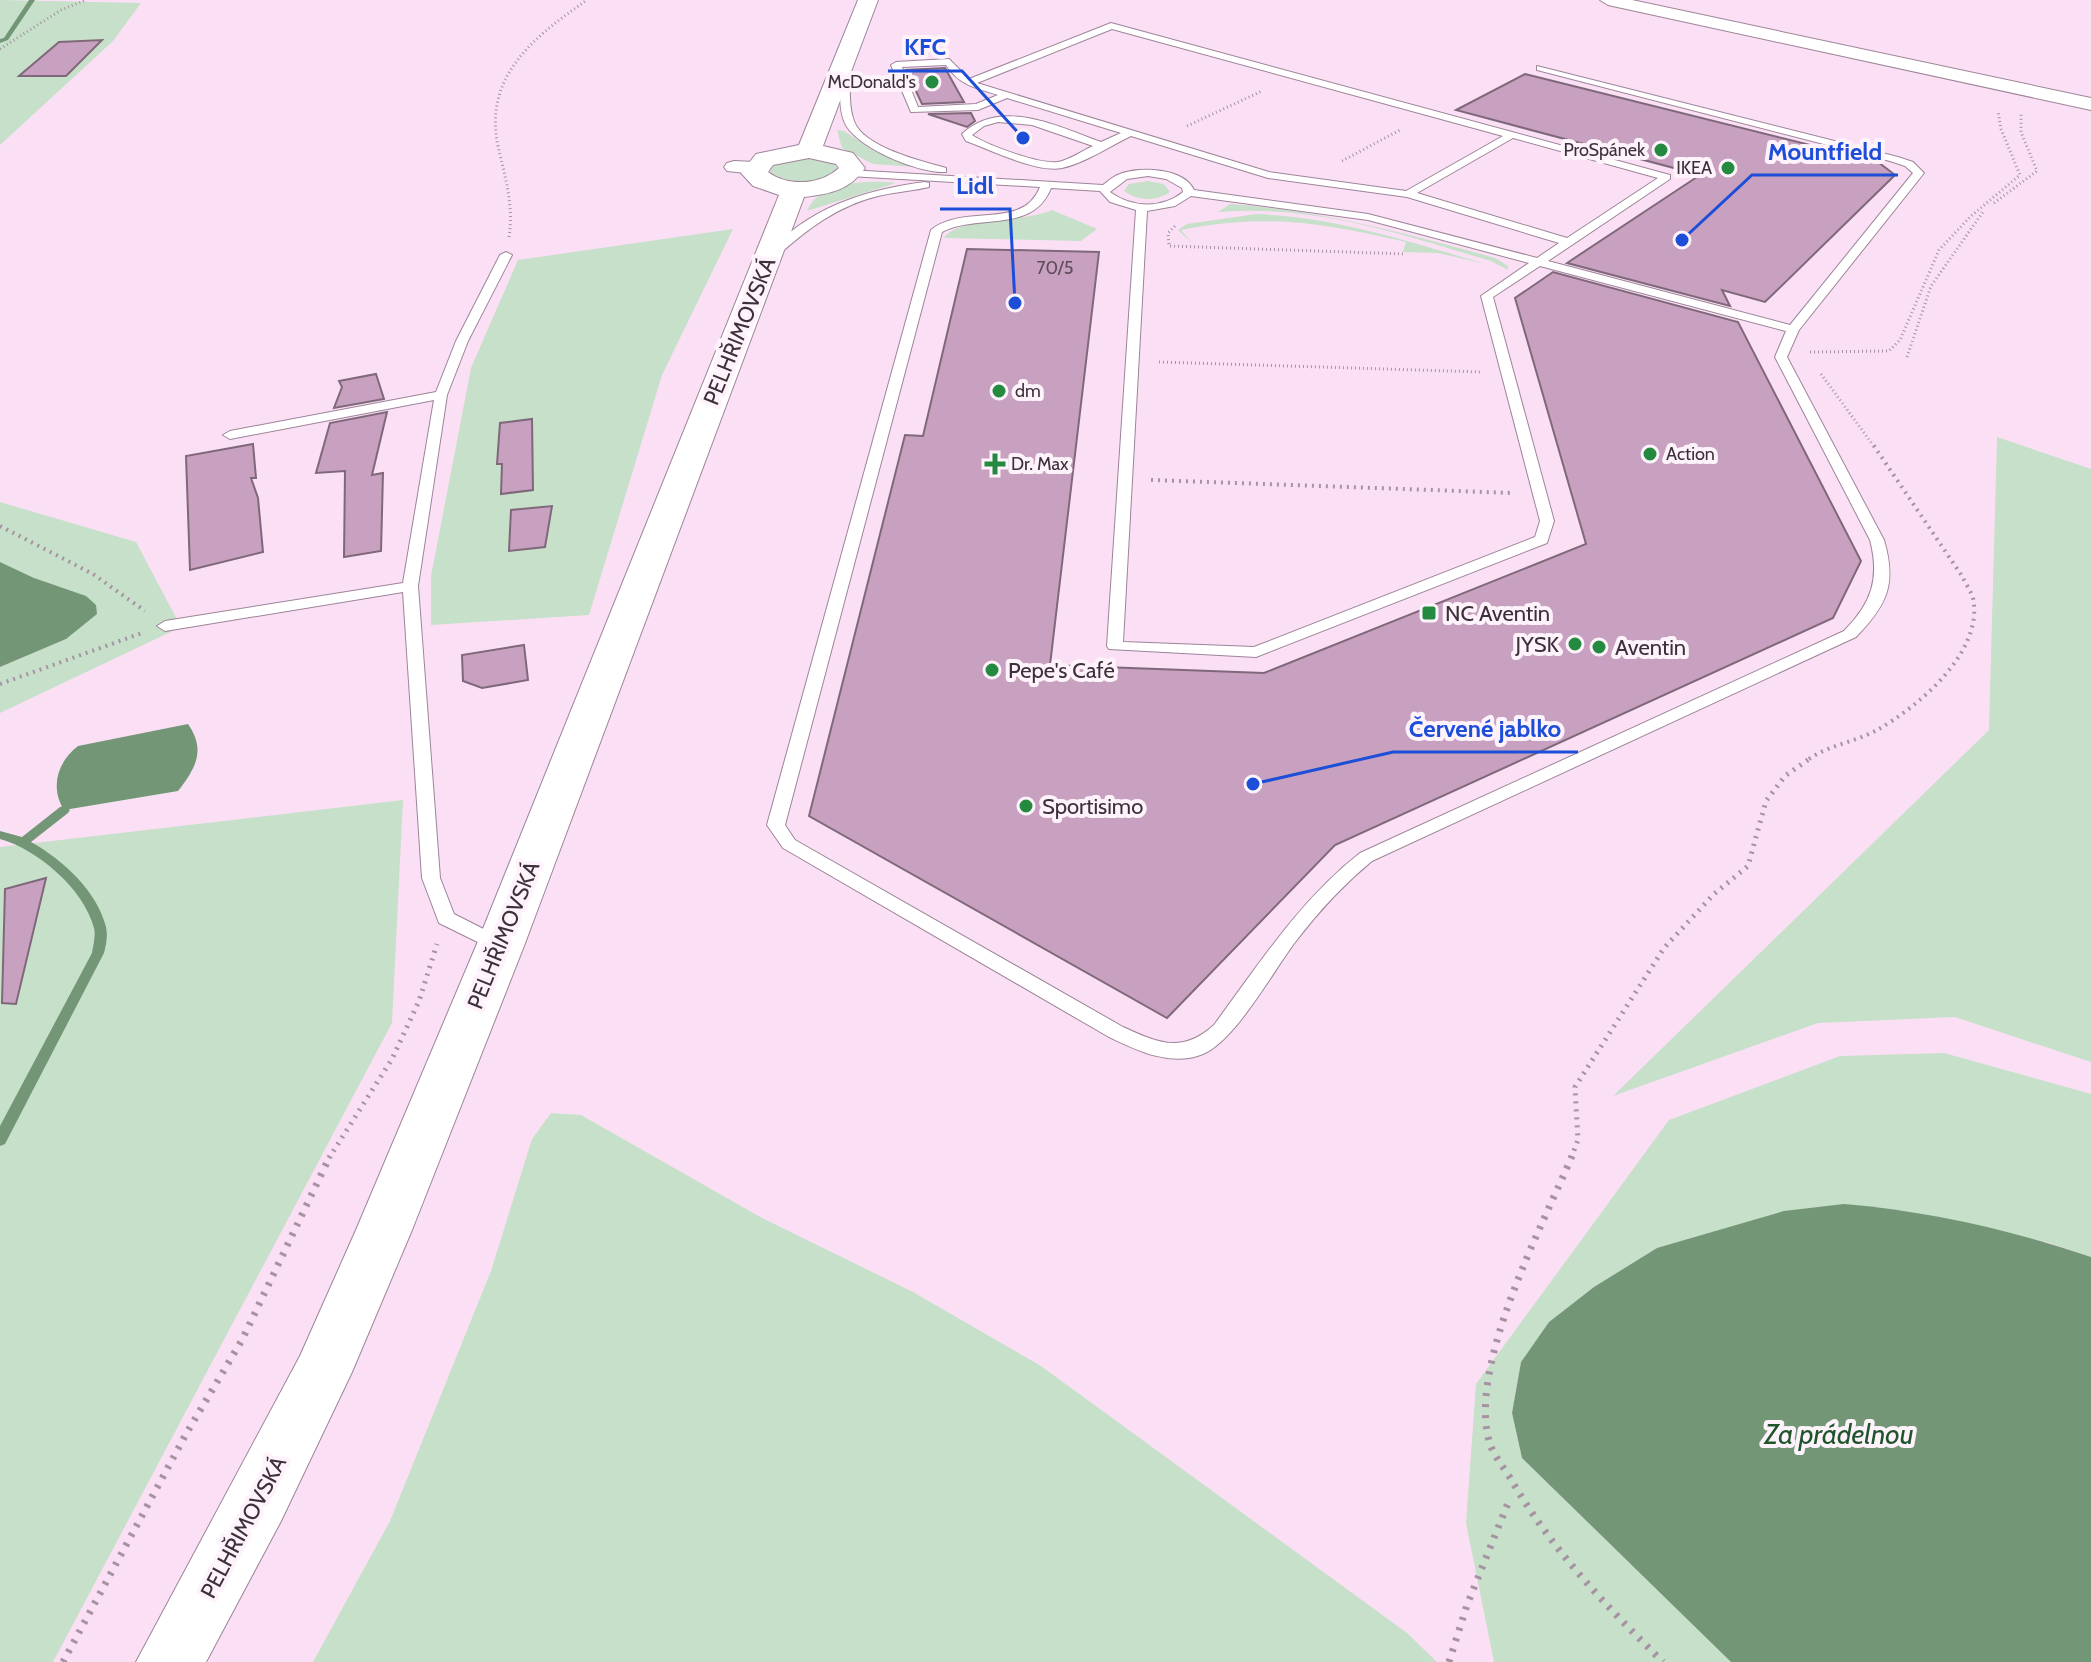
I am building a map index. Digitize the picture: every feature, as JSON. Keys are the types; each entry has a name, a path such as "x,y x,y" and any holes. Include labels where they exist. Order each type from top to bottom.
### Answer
{"main road":[{"path":"809,151 868,0"},
{"path":"809,151 844,158 852,168 849,173 822,186 795,188 763,182 744,168 774,155 809,151"},
{"name":"PELHŘIMOVSKÁ","path":"170,1662 259,1500 322,1372 500,946 795,188"}],"street":[{"path":"1608,0 2091,104"}],"lane":[{"path":"968,83 1111,26 1666,177 1487,296 1547,521 1542,540 1256,652 1115,646 1142,207"},
{"path":"846,57 848,119 852,129 897,156 971,179"},
{"path":"1006,95 978,107 914,110 896,65 949,62 957,75 968,83 1268,175 1408,194 1568,242"},
{"path":"1047,184 1043,202 1035,210 1019,215 968,218 937,230 776,825 789,844 1088,1017 1144,1047 1173,1054 1194,1051 1210,1043 1323,896 1366,857 1850,634 1879,597 1884,562 1877,540 1781,357 1793,329 1919,173 1915,167 1540,68"},
{"path":"1102,146 1012,118 993,121 967,134 970,139 1048,167 1062,165 1102,146 1129,133"},
{"path":"1408,194 1512,135"},
{"path":"1160,175 1176,156 1173,146"},
{"path":"849,173 1105,188 1124,176 1160,175 1183,182 1189,193"},
{"path":"767,260 806,222 843,203 899,188 971,179"},
{"path":"1105,188 1105,193 1118,202 1142,207 1173,204 1189,193 1299,205 1368,217 1793,329"},
{"path":"500,946 446,918 431,878 410,586 441,395 462,341 506,255"},
{"path":"230,435 441,395"},
{"path":"165,626 410,586"}],"path":[{"path":"0,49 16,41 55,10 86,0"},
{"path":"506,255 511,228 510,184 495,129 495,97 514,61 560,18 587,0"},
{"path":"1155,141 1294,76"},
{"path":"1810,361 1809,353 1816,350 1880,354 1900,340 1939,250 1970,217 2020,175 2017,162 2000,133 1998,121 1999,97 2017,88 2021,132 2037,171 1979,214 1931,286 1907,357"},
{"path":"1316,182 1320,173 1432,113"},
{"path":"1182,220 1168,233 1169,246 1421,254"},
{"path":"1134,361 1508,373"},
{"path":"1663,1662 1593,1593 1530,1512 1490,1444 1486,1392 1499,1332 1578,1140 1575,1087 1664,948 1714,894 1748,866 1766,801 1785,776 1815,755 1877,730 1945,675 1969,639 1973,599 1962,576 1889,466 1816,369"},
{"path":"1126,479 1540,494"},
{"path":"0,526 93,574 165,626"},
{"path":"0,684 165,626"},
{"path":"63,1662 186,1434 242,1340 320,1172 392,1059 419,1001 446,918"},
{"path":"1449,1662 1467,1605 1508,1503"}],"shaded area":[{"path":"0,0 141,3 113,41 0,145"},
{"path":"837,130 844,131 874,151 915,167 873,164 842,148"},
{"path":"799,156 832,161 837,168 823,179 806,182 770,175 772,165"},
{"path":"1148,181 1164,184 1170,192 1147,199 1124,191 1129,184"},
{"path":"860,183 896,183 807,211 813,201 834,188"},
{"path":"1230,204 1264,207 1343,220 1288,212 1218,212"},
{"path":"1052,210 1097,229 1081,241 944,238 963,226"},
{"path":"1256,214 1344,225 1401,239 1486,264 1438,253 1403,252 1406,242 1294,222 1241,222 1181,230 1192,243 1178,230 1187,224"},
{"path":"1366,225 1495,258 1508,266 1508,270 1491,261"},
{"path":"733,229 662,375 589,615 431,625 431,576 471,368 518,260"},
{"path":"1997,437 2091,469 2091,1062 1955,1017 1818,1023 1613,1096 1989,730"},
{"path":"0,502 136,542 181,627 0,713 0,667 66,639 34,578 0,562"},
{"path":"403,800 392,1023 53,1662 0,1662 0,847"},
{"path":"1944,1053 2091,1094 2091,1257 2046,1242 1657,1248 1594,1287 1549,1322 1521,1362 1512,1413 1522,1458 1731,1662 1494,1662 1466,1523 1476,1384 1669,1120 1840,1056"},
{"path":"551,1113 581,1115 762,1218 913,1292 1041,1366 1407,1633 1437,1662 313,1662 390,1521 491,1271 532,1139"}],"water":[{"path":"0,562 86,596 96,605 97,614 66,639 0,667"},
{"path":"188,724 197,742 196,759 178,791 64,810 57,793 58,776 65,760 78,746"},
{"name":"Za prádelnou","path":"1844,1204 1907,1211 1969,1223 2091,1257 2091,1662 1731,1662 1522,1458 1512,1413 1521,1362 1549,1322 1594,1287 1657,1248 1784,1211"}],"building":[{"path":"102,40 66,76 19,76 59,42"},
{"path":"945,68 964,102 922,104 906,70"},
{"path":"1525,74 1878,162 1895,175 1765,302 1722,290 1730,306 1567,263 1700,175 1456,110"},
{"path":"971,113 975,121 967,127 928,114"},
{"name":"Aventin","path":"967,249 1099,252 1050,665 1264,673 1586,544 1515,298 1553,272 1738,322 1861,561 1833,618 1335,845 1167,1018 809,816 905,435 923,436"},
{"path":"376,374 384,399 334,408 342,387 339,381"},
{"path":"387,412 372,475 383,473 381,551 344,557 345,471 316,473 330,423"},
{"path":"532,419 533,490 501,494 502,464 497,464 500,423"},
{"path":"253,444 256,478 251,478 258,498 263,552 190,570 186,456"},
{"path":"552,506 545,547 509,551 511,510"},
{"path":"524,645 528,680 482,688 463,681 462,655"},
{"path":"46,878 16,1004 2,1003 5,889"}],"waterway":[{"path":"0,41 6,39 32,0"},
{"path":"25,841 64,810"},
{"path":"0,835 30,847 60,869 86,898 101,934 98,953 0,1140"}],"place":[{"name":"McDonald's","path":"932,82"},
{"name":"KFC","path":"1023,138"},
{"name":"ProSpánek","path":"1661,150"},
{"name":"IKEA","path":"1728,168"},
{"name":"Mountfield","path":"1682,240"},
{"name":"Lidl","path":"1015,303"},
{"name":"dm","path":"999,391"},
{"name":"Action","path":"1650,454"},
{"name":"Dr. Max","path":"995,464"},
{"name":"NC Aventin","path":"1429,613"},
{"name":"JYSK","path":"1575,644"},
{"name":"Aventin","path":"1599,647"},
{"name":"Pepe's Café","path":"992,670"},
{"name":"Červené jablko","path":"1253,784"},
{"name":"Sportisimo","path":"1026,806"}]}
